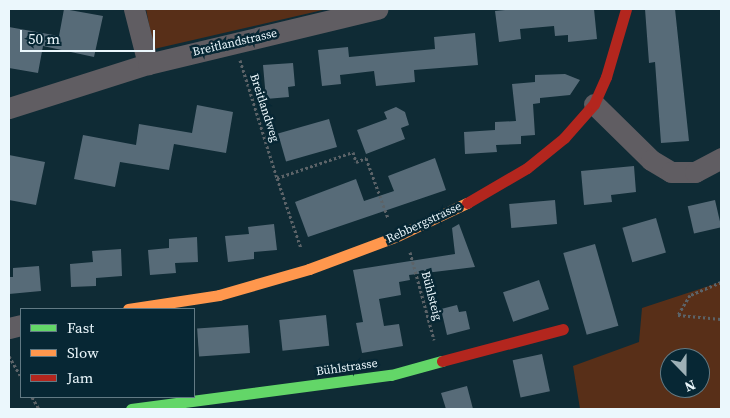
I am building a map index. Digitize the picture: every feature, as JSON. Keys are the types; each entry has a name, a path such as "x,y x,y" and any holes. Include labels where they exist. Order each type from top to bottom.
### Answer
{"street":[{"path":"134,9 148,64"},
{"name":"Breitlandstrasse","path":"9,108 148,64 377,9"},
{"name":"Rebbergstrasse","path":"135,308 220,295 308,269 400,235 466,204 527,168 564,138 594,104 606,77 626,9"},
{"path":"594,104 652,160 670,172 695,172 721,158"},
{"name":"Bühlstrasse","path":"131,409 342,384 441,364 563,329"}],"path":[{"name":"Breitlandweg","path":"235,43 277,178 308,269"},
{"path":"277,178 353,152 356,162 366,158 400,235"},
{"name":"Bühlsteig","path":"400,235 441,364"},
{"path":"721,282 690,294 678,315 721,319"},
{"path":"9,356 20,375"},
{"path":"33,398 39,409"}],"shaded area":[{"path":"146,9 327,9 154,49"},
{"path":"721,282 721,409 580,409 573,366 639,342 642,308"}],"building":[{"path":"64,9 103,16 94,57 43,46 38,73 9,68 9,27 59,36"},
{"path":"514,9 594,9 597,39 568,42 568,35 555,36 554,26 520,29 521,39 499,42 495,11"},
{"path":"645,9 675,9 689,141 661,143 655,62 649,63"},
{"path":"475,33 478,65 414,70 415,82 376,86 374,71 340,75 341,84 322,86 318,50 348,47 349,57 435,49 434,37"},
{"path":"293,63 295,86 288,87 289,97 266,99 263,65"},
{"path":"565,74 580,80 570,95 540,98 540,103 533,104 535,135 521,136 521,144 496,145 497,152 465,154 464,132 495,130 495,122 516,121 512,84 535,82 535,75"},
{"path":"197,105 233,112 226,153 174,144 169,170 120,162 115,187 74,179 83,135 136,145 139,124 192,133"},
{"path":"396,107 405,112 409,125 401,128 405,139 366,154 357,130 387,119 384,112"},
{"path":"329,119 337,147 286,161 278,134"},
{"path":"9,155 45,162 36,205 9,200"},
{"path":"435,158 446,190 308,237 295,202 356,179 364,201 394,191 388,176"},
{"path":"634,166 636,192 611,195 612,202 584,205 581,171"},
{"path":"555,200 557,224 511,228 509,204"},
{"path":"715,200 721,227 694,234 688,206"},
{"path":"656,218 666,253 632,262 622,228"},
{"path":"274,224 277,250 254,252 254,259 228,262 225,236 249,234 248,227"},
{"path":"459,224 475,267 409,275 410,280 399,282 401,295 379,299 384,326 399,324 403,346 362,353 356,323 363,322 353,270 455,254 452,228"},
{"path":"197,237 198,262 175,263 176,273 150,275 148,250 169,248 169,239"},
{"path":"595,244 618,326 587,335 563,253"},
{"path":"121,249 122,276 96,278 96,286 71,287 70,264 93,262 92,251"},
{"path":"39,266 41,291 9,294 9,277 13,277 13,268"},
{"path":"539,280 549,309 513,322 503,292"},
{"path":"457,305 459,312 466,311 470,329 447,335 441,309"},
{"path":"326,315 329,346 282,351 279,320"},
{"path":"248,325 250,353 199,356 197,329"},
{"path":"542,354 550,391 521,397 513,360"},
{"path":"467,386 473,409 446,409 441,393"}],"traffic: fast":[{"path":"131,409 391,375 442,361"}],"traffic: slow":[{"path":"134,308 219,295 309,269 395,237 467,203"}],"traffic: jam":[{"path":"467,203 527,168 564,138 594,104 606,77 626,9"},
{"path":"442,361 563,329"}]}
